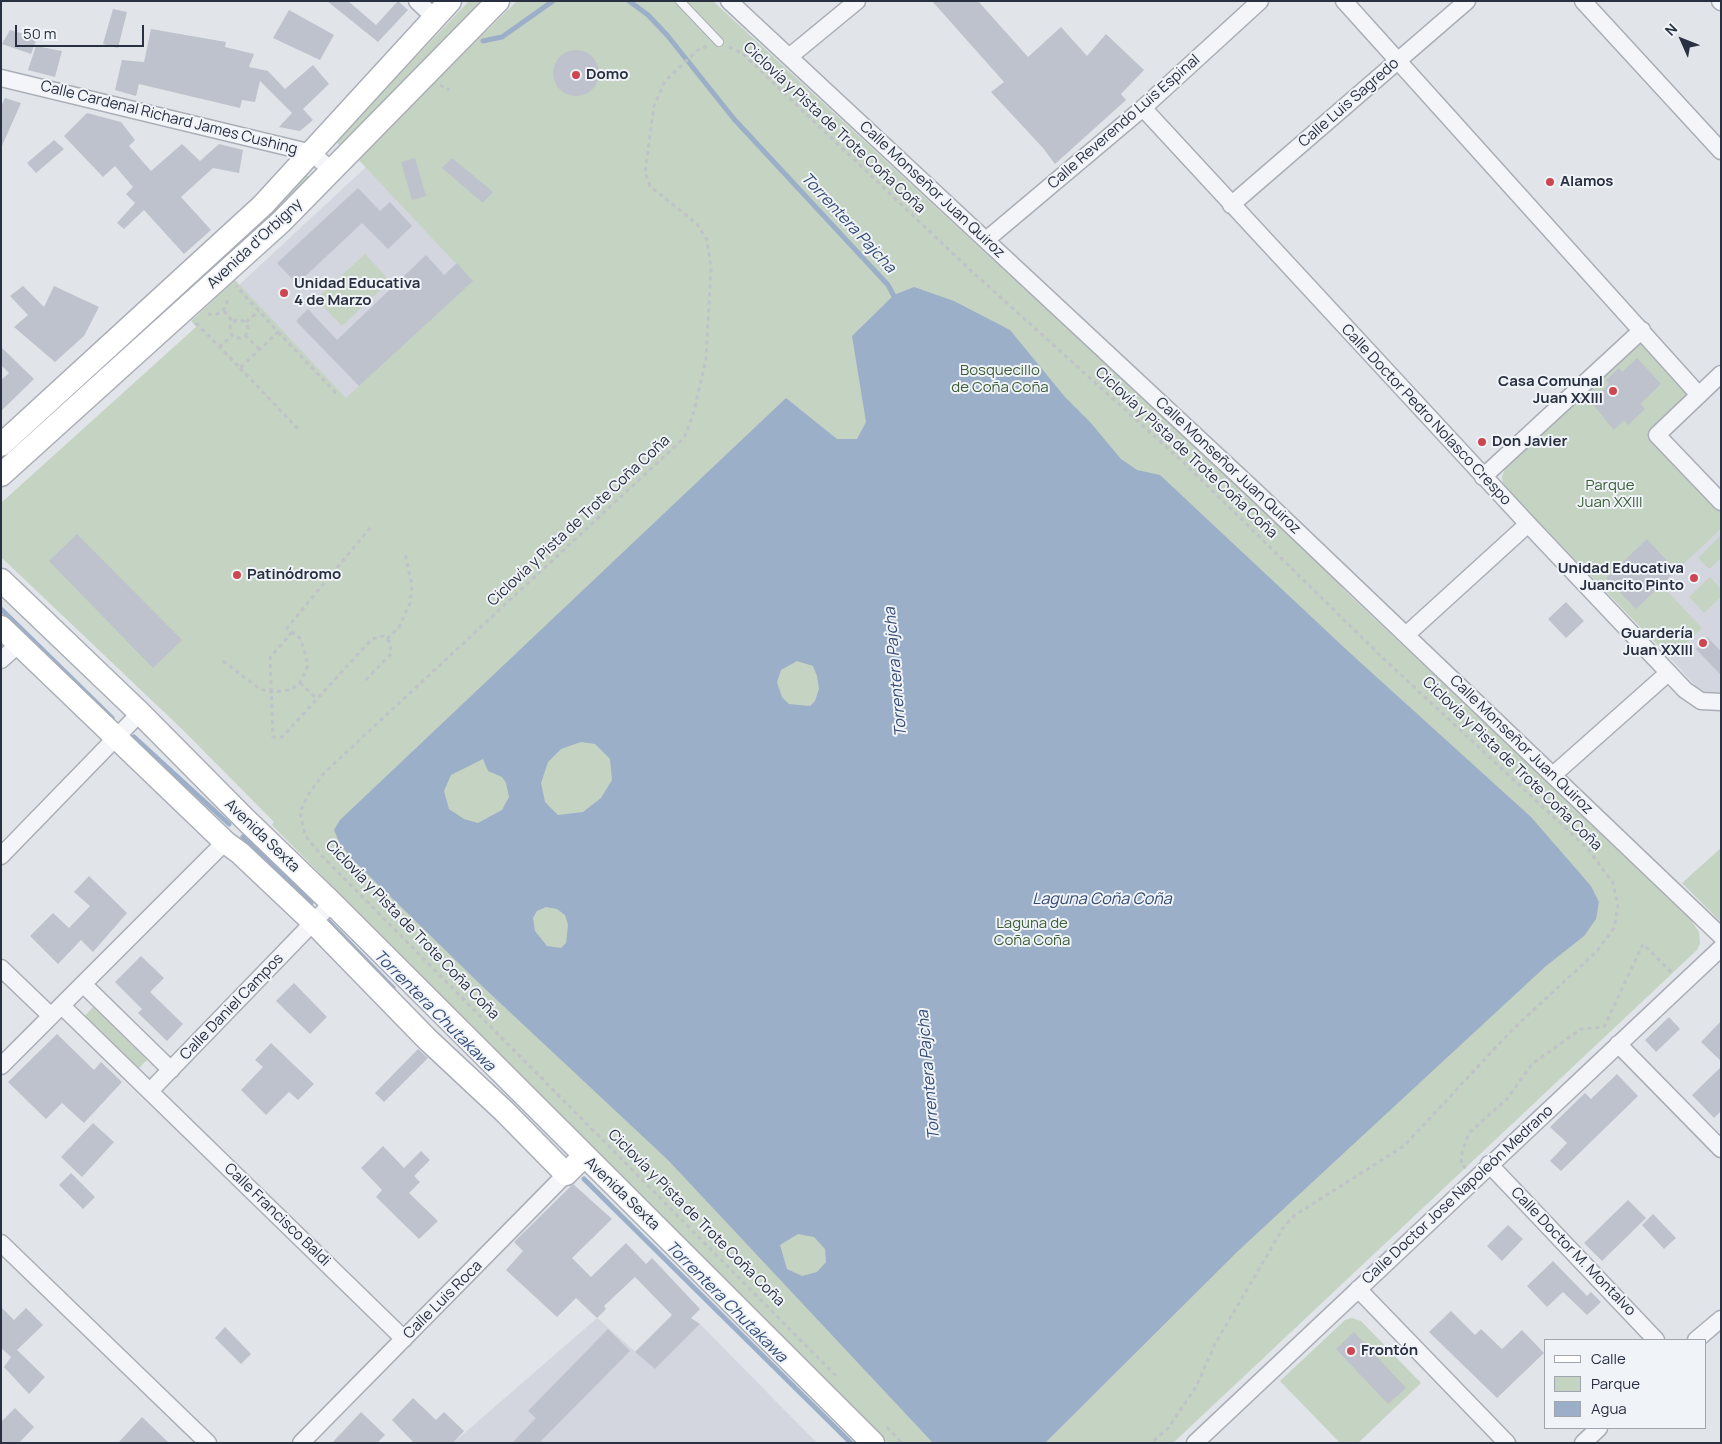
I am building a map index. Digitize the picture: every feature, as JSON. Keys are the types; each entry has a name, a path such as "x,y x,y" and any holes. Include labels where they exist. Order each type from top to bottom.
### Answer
{"main road":[{"name":"Avenida d'Orbigny","path":"1,445 263,205 450,1"},
{"name":"Avenida d'Orbigny","path":"1,475 281,222 498,1"},
{"name":"Avenida Sexta","path":"1,580 225,842 322,914"},
{"name":"Avenida Sexta","path":"1,627 19,644 246,820 322,914 511,1103 566,1174"},
{"name":"Avenida Sexta","path":"511,1103 584,1156 873,1443"},
{"name":"Calle Luis Roca","path":"566,1174 584,1156"}],"street":[{"path":"417,1 434,18"},
{"name":"Calle Monseñor Juan Quiroz","path":"729,1 986,240 1721,936"},
{"path":"789,58 857,1"},
{"name":"Calle Reverendo Luis Espinal","path":"986,240 1143,108 1260,1"},
{"path":"1344,1 1699,394"},
{"name":"Calle Luis Sagredo","path":"1231,205 1467,1"},
{"path":"1583,1 1721,151"},
{"name":"Calle Cardenal Richard James Cushing","path":"1,78 312,153 331,170"},
{"name":"Calle Doctor Pedro Nolasco Crespo","path":"1143,108 1483,477 1668,673 1685,690 1701,701 1721,702"},
{"path":"1483,477 1642,330"},
{"path":"1721,374 1657,435 1721,502"},
{"path":"1406,636 1528,524"},
{"path":"1,660 19,644"},
{"path":"1553,776 1668,673"},
{"path":"1,856 127,727"},
{"path":"1,1066 225,842"},
{"name":"Calle Daniel Campos","path":"150,1091 322,914"},
{"name":"Calle Doctor Jose Napoleón Medrano","path":"1195,1443 1489,1164 1721,948"},
{"name":"Calle Francisco Baldi","path":"1,968 56,1011 150,1091 404,1339"},
{"path":"83,984 171,1070"},
{"path":"1618,1044 1721,1149"},
{"name":"Calle Doctor M. Montalvo","path":"1489,1164 1655,1339"},
{"name":"Calle Luis Roca","path":"301,1443 566,1174"},
{"path":"1,1243 208,1443"},
{"path":"1358,1289 1507,1443"},
{"path":"1697,1339 1721,1318"},
{"path":"1583,1443 1598,1429"}],"lane":[{"path":"680,1 719,42"}],"path":[{"name":"Ciclovía y Pista de Trote Coña Coña","path":"839,1379 321,855 305,834 300,812 308,795 324,773 684,438 693,415 706,359 710,259 707,240 697,224 658,194 650,186 645,172 654,106 665,81 698,50 719,42 742,53 967,267 1183,462 1392,666 1588,849 1613,883 1618,907 1614,928 1596,952 1512,1031 1404,1146 1295,1215 1282,1228 1215,1344 1196,1387 1168,1428 1151,1443"},
{"path":"235,286 336,393"},
{"path":"206,313 215,315 223,311 228,303 226,294"},
{"path":"223,311 233,322"},
{"path":"246,322 259,311"},
{"path":"233,322 241,320 246,322"},
{"path":"196,322 299,430"},
{"path":"233,322 230,330 233,335 240,338 245,336 249,330 246,322"},
{"path":"240,368 278,332"},
{"path":"220,347 233,335"},
{"path":"245,336 260,350"},
{"path":"224,661 260,689 272,692 290,690 300,683 308,666 301,639 287,628 370,528"},
{"path":"387,639 399,627 410,604 412,586 405,553"},
{"path":"292,632 270,658 273,737 282,737 372,639 379,636 387,639 392,646 391,654 363,683"},
{"path":"300,683 317,698"},
{"path":"1477,1176 1461,1165 1462,1152 1469,1132 1507,1099 1532,1064 1581,1029 1604,1027 1643,944 1683,983"},
{"path":"881,1422 902,1443"}],"shaded area":[{"path":"366,167 473,281 346,399 239,285"},
{"path":"1721,529 1721,693 1714,695 1701,692 1670,658 1701,628 1660,585"},
{"path":"597,1318 655,1369 700,1324 817,1443 453,1443"}],"green space":[{"path":"469,1 485,1 339,145 336,141"},
{"name":"Laguna de Coña Coña","path":"517,1 713,1 1102,361 1126,375 1121,379 1150,406 1158,404 1328,565 1343,589 1687,914 1699,932 1700,943 1697,950 1173,1443 888,1443 517,1077 272,825 274,822 184,731 1,557 1,503 196,327 191,321 235,280 346,398 472,281 357,158"},
{"path":"306,174 309,178 277,211 1,461 1,455"},
{"path":"365,254 390,281 342,326 316,299"},
{"name":"Parque Juan XXIII","path":"1647,345 1688,395 1653,429 1721,508 1721,529 1661,585 1702,628 1670,658 1503,485 1502,477 1506,466 1635,346"},
{"path":"1721,535 1721,558 1709,569 1698,558"},
{"path":"1710,577 1721,589 1721,597 1704,613 1689,597"},
{"path":"1721,848 1721,922 1682,883"},
{"path":"93,1007 147,1060 139,1068 85,1016"},
{"name":"Frontón","path":"1352,1318 1361,1321 1421,1383 1358,1443 1340,1443 1280,1381 1345,1320"}],"water":[{"name":"Laguna Coña Coña","path":"914,287 954,301 1010,330 1065,397 1090,422 1121,459 1137,470 1160,475 1350,653 1531,817 1591,886 1599,902 1596,919 1584,936 1546,966 1238,1251 1045,1443 933,1443 668,1160 482,986 353,860 340,844 334,830 340,820 786,398 837,439 857,439 866,422 852,336 894,295","holes":["797,661 813,666 819,689 815,701 810,706 789,704 782,697 777,682 781,670","581,742 595,744 610,759 612,780 601,798 583,812 558,815 545,802 541,783 548,762 561,749","483,759 488,771 502,777 506,783 509,797 502,810 478,823 464,819 449,809 444,791 451,775","546,907 557,909 565,915 568,925 566,943 561,948 547,946 535,931 533,918 537,911","798,1234 814,1237 825,1249 826,1262 817,1272 802,1276 787,1269 780,1245"]}],"building":[{"path":"327,1 348,1 376,25 398,1 408,10 378,42"},
{"path":"932,1 978,1 1028,57 1061,27 1087,56 1106,34 1144,70 1121,94 1126,100 1055,164 1043,148 991,92 1004,82"},
{"path":"113,9 127,12 118,48 103,44"},
{"path":"289,10 334,35 320,60 273,38"},
{"path":"151,29 226,42 225,47 254,54 249,67 268,71 285,89 313,65 329,84 303,109 313,120 300,131 279,127 292,113 260,81 255,102 242,100 240,108 139,84 136,96 115,90 122,60 144,62"},
{"path":"10,30 37,38 31,54 2,44"},
{"path":"36,46 62,51 55,77 28,70"},
{"name":"Domo","path":"572,50 580,50 589,54 595,60 599,73 595,86 589,92 580,96 572,96 563,92 557,86 553,77 553,69 557,60 563,54"},
{"path":"5,98 21,103 1,148 1,106"},
{"path":"87,113 121,122 135,140 129,146 151,171 182,144 200,161 219,144 243,150 239,173 213,168 181,197 211,230 184,254 144,210 124,229 117,223 135,203 126,194 133,187 115,166 103,177 64,136"},
{"path":"54,140 64,149 36,173 27,163"},
{"path":"415,158 426,196 412,200 401,162"},
{"path":"452,158 493,192 483,203 442,168"},
{"path":"358,188 380,211 390,202 412,226 388,249 362,223 297,284 277,263"},
{"path":"426,255 444,275 457,263 473,281 359,386 296,321 308,309 337,340"},
{"path":"23,286 44,307 54,286 99,307 84,336 55,362 14,327 28,315 10,296"},
{"path":"1,347 34,379 1,411 1,380 9,373 1,365"},
{"path":"1637,358 1661,384 1640,404 1645,409 1628,425 1624,420 1614,430 1591,402 1609,384 1606,380 1619,368 1622,372"},
{"path":"77,534 182,640 153,668 49,561"},
{"path":"1647,539 1676,571 1636,609 1606,578"},
{"path":"1566,602 1584,621 1566,638 1548,619"},
{"path":"1707,637 1721,651 1721,675 1696,649"},
{"path":"89,876 127,913 93,952 81,940 58,964 30,936 53,913 69,928 90,906 74,892"},
{"path":"141,956 164,978 150,992 183,1024 167,1041 138,1013 142,1009 115,982"},
{"path":"294,983 327,1017 310,1034 276,1001"},
{"path":"1669,1017 1680,1029 1656,1052 1645,1040"},
{"path":"1721,1021 1721,1061 1701,1042"},
{"path":"57,1034 94,1070 101,1062 122,1082 84,1123 62,1103 46,1119 8,1082"},
{"path":"271,1043 314,1084 298,1100 289,1092 266,1115 241,1090 263,1067 255,1060"},
{"path":"418,1049 428,1058 384,1102 375,1093"},
{"path":"1721,1067 1721,1111 1714,1118 1692,1095"},
{"path":"1617,1074 1638,1096 1561,1171 1550,1161 1567,1143 1550,1127 1585,1093 1591,1099"},
{"path":"93,1123 114,1142 82,1177 61,1157"},
{"path":"383,1146 404,1168 421,1151 430,1160 414,1176 420,1182 409,1193 438,1221 419,1239 376,1197 382,1190 361,1168"},
{"path":"71,1173 95,1197 83,1209 59,1185"},
{"path":"573,1184 612,1219 572,1258 591,1277 626,1243 646,1264 652,1258 700,1309 691,1318 700,1324 655,1369 635,1352 672,1315 635,1277 604,1306 606,1309 597,1318 576,1298 557,1317 506,1270 523,1251 514,1242"},
{"path":"1628,1200 1646,1218 1602,1261 1584,1243"},
{"path":"1653,1214 1676,1238 1664,1249 1642,1225"},
{"path":"1508,1225 1523,1239 1502,1261 1487,1246"},
{"path":"1553,1261 1587,1296 1591,1292 1601,1302 1587,1315 1563,1292 1547,1307 1527,1286"},
{"path":"1,1307 14,1320 26,1308 43,1325 17,1350 45,1377 29,1394 4,1367 11,1357 1,1348"},
{"path":"1451,1311 1475,1335 1481,1329 1502,1349 1522,1330 1544,1353 1497,1398 1429,1332"},
{"path":"225,1327 251,1354 241,1364 215,1338"},
{"path":"608,1329 630,1351 539,1443 512,1443 536,1418 528,1411"},
{"path":"1354,1332 1406,1388 1388,1404 1336,1349"},
{"path":"413,1398 436,1420 444,1412 464,1431 453,1443 414,1443 392,1420"},
{"path":"15,1408 34,1427 19,1443 1,1443 1,1422"},
{"path":"361,1412 385,1435 377,1443 332,1443"},
{"path":"142,1417 169,1443 118,1443"}],"waterway":[{"name":"Torrentera Pajcha","path":"483,41 502,37 553,1"},
{"name":"Torrentera Pajcha","path":"629,1 648,15 667,35 734,119 888,285 896,300"},
{"name":"Torrentera Chutakawa","path":"1,609 112,718"},
{"name":"Torrentera Chutakawa","path":"134,737 229,824"},
{"name":"Torrentera Chutakawa","path":"243,837 311,903"},
{"name":"Torrentera Chutakawa","path":"329,922 393,988"},
{"name":"Torrentera Chutakawa","path":"584,1179 851,1443"}],"place":[{"name":"Domo","path":"576,75"},
{"name":"Alamos","path":"1550,182"},
{"name":"Unidad Educativa 4 de Marzo","path":"284,293"},
{"name":"Casa Comunal Juan XXIII","path":"1613,391"},
{"name":"Don Javier","path":"1482,442"},
{"name":"Patinódromo","path":"237,575"},
{"name":"Unidad Educativa Juancito Pinto","path":"1694,578"},
{"name":"Guardería Juan XXIII","path":"1703,643"},
{"name":"Frontón","path":"1351,1351"}],"park label":[{"name":"Bosquecillo de Coña Coña","path":"1000,380"}]}
